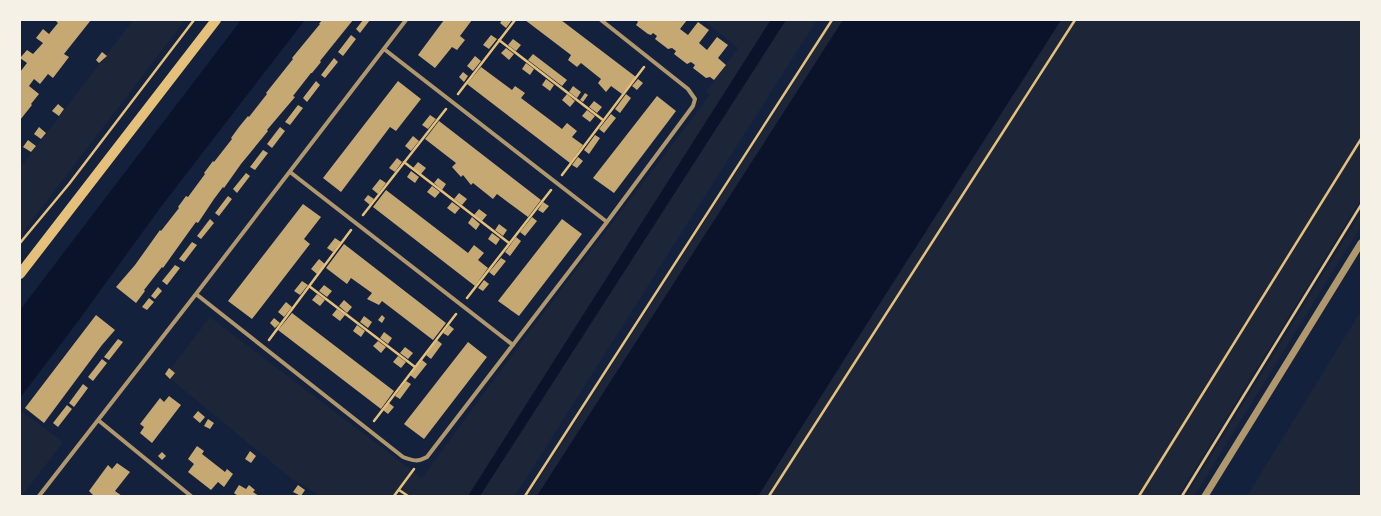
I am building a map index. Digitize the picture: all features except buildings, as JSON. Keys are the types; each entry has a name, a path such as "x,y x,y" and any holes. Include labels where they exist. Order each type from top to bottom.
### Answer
{"main road":[{"path":"20,274 216,20"}],"street":[{"path":"39,496 406,20"},
{"path":"196,294 403,457 412,461 420,461 427,457 608,222 693,106 695,99 688,89 651,58 601,20"},
{"path":"384,49 608,222"},
{"path":"290,172 514,345"},
{"path":"1205,496 1361,243"},
{"path":"98,420 191,496"}],"path":[{"path":"20,243 69,184 194,20"},
{"path":"264,348 356,223 515,20"},
{"path":"525,496 832,20"},
{"path":"769,496 1075,20"},
{"path":"499,40 603,120"},
{"path":"367,429 416,367 651,58"},
{"path":"1139,496 1361,139"},
{"path":"404,162 509,244"},
{"path":"1182,496 1361,205"},
{"path":"309,286 416,367"},
{"path":"394,496 420,461"},
{"path":"399,490 408,496"}],"shaded area":[{"path":"133,20 185,20 20,236 20,168"},
{"path":"241,20 305,20 160,208 79,320 20,398 20,310"},
{"path":"703,20 817,20 515,496 321,496 293,480 166,375 210,317 422,478 529,332 710,95 706,92 738,48"},
{"path":"769,20 786,20 480,496 468,496 770,21"},
{"path":"834,20 843,20 537,496 528,496"},
{"path":"843,20 1061,20 758,496 537,496"},
{"path":"1061,20 1361,20 1361,199 1178,496 758,496 866,325"},
{"path":"1361,213 1361,226 1194,496 1186,496"},
{"path":"1361,311 1361,496 1247,496"},
{"path":"20,410 63,442 22,496 20,496"}]}
